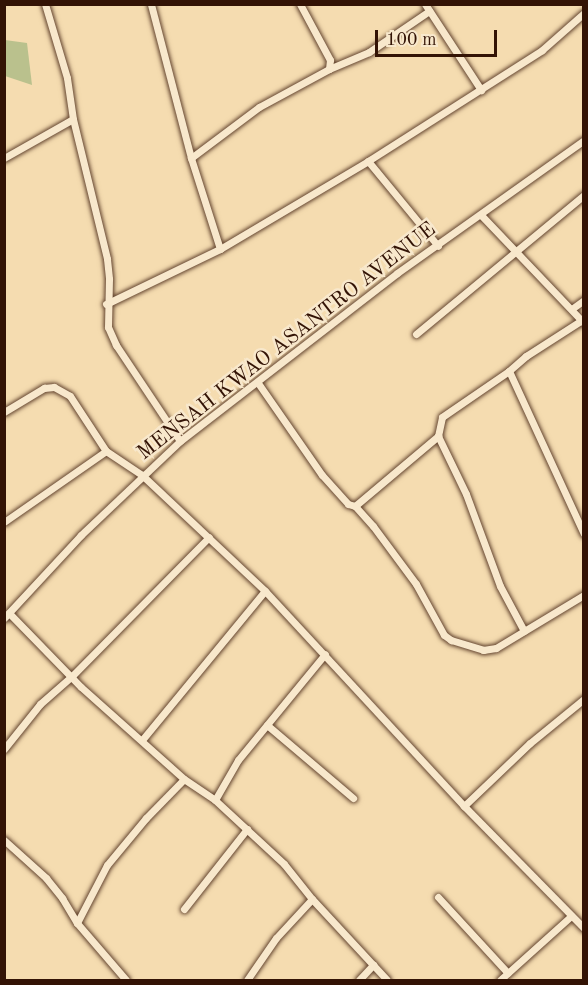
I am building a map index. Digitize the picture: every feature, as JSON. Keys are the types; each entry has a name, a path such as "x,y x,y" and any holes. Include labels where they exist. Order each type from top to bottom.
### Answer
{"street":[{"path":"45,4 67,78 73,119 107,259 110,279 106,303 108,327 116,345 180,441"},
{"path":"151,4 190,158 220,249"},
{"path":"300,4 330,60 329,69"},
{"path":"190,158 259,107 329,69 369,52 427,8 481,90"},
{"path":"106,303 220,249 368,161 551,44 584,13"},
{"path":"4,158 73,119"},
{"name":"MENSAH KWAO ASANTRO AVENUE","path":"7,616 81,535 180,441 258,383 389,279 584,140"},
{"path":"368,161 438,246"},
{"path":"416,334 584,195"},
{"path":"481,215 514,252 573,308 583,321 526,356 509,371 442,417 438,436 466,494 500,586 524,631"},
{"path":"573,308 584,300"},
{"path":"509,371 584,534"},
{"path":"258,383 322,475 348,504 355,506 373,526 416,585 444,635 451,640 483,650 496,648 584,595"},
{"path":"4,412 44,388 54,387 70,396 106,451 142,475 265,591 464,806 584,928"},
{"path":"355,506 438,436"},
{"path":"4,522 106,451"},
{"path":"4,749 40,704 72,676 209,537"},
{"path":"142,740 265,591"},
{"path":"7,616 184,779 215,800 284,864 312,899 387,981"},
{"path":"215,800 238,760 325,654"},
{"path":"464,806 530,743 584,699"},
{"path":"267,725 353,798"},
{"path":"76,923 107,865 146,818 184,779"},
{"path":"184,909 247,829"},
{"path":"4,840 46,878 62,898 76,923 126,981"},
{"path":"438,897 508,973"},
{"path":"247,981 276,938 312,899"},
{"path":"500,981 571,916"},
{"path":"359,981 373,965"}],"green space":[{"path":"5,40 27,43 32,85 5,76"}]}
